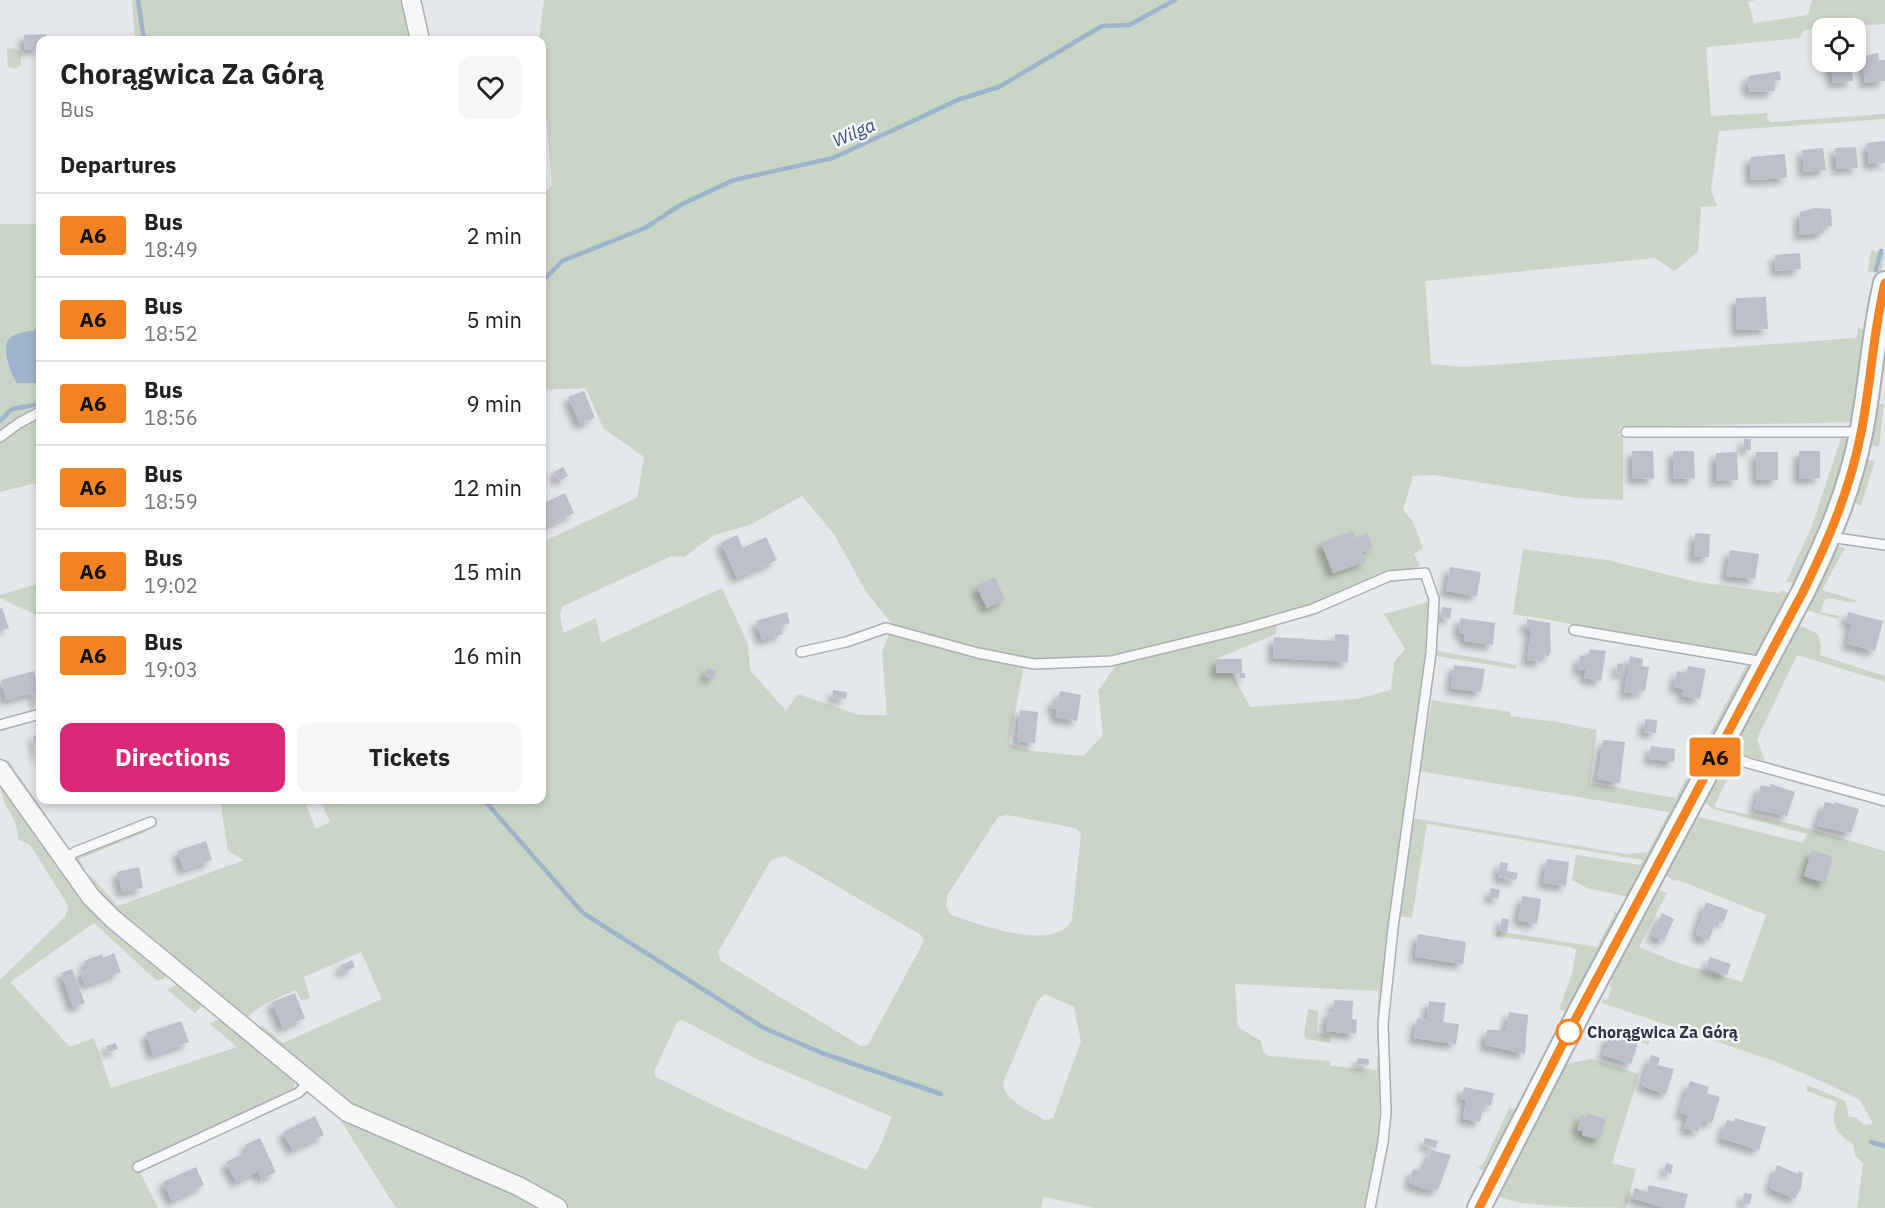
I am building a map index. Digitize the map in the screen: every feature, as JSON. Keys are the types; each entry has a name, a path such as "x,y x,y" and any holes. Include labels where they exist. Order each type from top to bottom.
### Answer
{"street":[{"path":"411,0 419,36"},
{"path":"1479,1208 1830,537 1850,479 1862,432 1885,286"},
{"path":"0,769 91,897 113,919 310,1083 347,1112 518,1186 558,1208"}],"lane":[{"path":"0,437 36,414"},
{"path":"1626,432 1862,432"},
{"path":"1830,537 1885,545"},
{"path":"801,652 846,642 886,628 978,653 1026,663 1060,665 1111,661 1243,629 1313,609 1389,576 1425,573 1434,598 1431,653 1391,949 1383,1024 1386,1113 1383,1142 1370,1208"},
{"path":"1574,630 1766,663"},
{"path":"0,725 36,715"},
{"path":"1718,750 1748,763 1885,801"},
{"path":"64,860 75,852 151,822"},
{"path":"138,1167 298,1093 310,1083"}],"green space":[{"path":"132,0 407,0 415,36 135,36"},
{"path":"544,0 1756,0 1748,2 1754,23 1808,15 1812,0 1885,0 1885,24 1866,25 1866,18 1812,18 1812,29 1804,30 1800,38 1706,47 1711,116 1768,113 1767,118 1770,122 1885,114 1885,119 1719,131 1711,190 1717,206 1701,207 1698,252 1674,271 1655,258 1425,281 1431,364 1464,367 1856,338 1858,328 1870,331 1857,422 1620,427 1619,436 1623,436 1623,500 1577,498 1434,475 1413,476 1403,510 1412,520 1423,548 1414,554 1420,565 1416,568 1390,572 1312,606 1242,627 1100,658 1064,661 1022,658 962,645 893,626 865,590 834,534 802,496 750,525 714,535 684,557 672,556 563,606 560,614 563,633 596,618 601,643 722,588 748,644 750,670 786,711 798,694 859,715 887,715 882,652 889,634 1024,666 1009,744 1032,751 1083,756 1103,735 1098,691 1117,664 1277,624 1276,634 1216,659 1216,673 1232,673 1250,707 1357,699 1391,690 1394,662 1405,649 1384,614 1428,602 1427,655 1407,780 1380,1044 1377,1045 1378,991 1235,984 1238,1027 1261,1041 1263,1051 1269,1056 1330,1061 1330,1066 1377,1070 1377,1056 1380,1057 1379,1145 1367,1208 1094,1208 1046,1197 1043,1198 1041,1208 571,1208 535,1186 352,1105 259,1032 262,1025 283,1043 382,999 361,952 304,977 310,998 301,1000 296,990 264,1004 243,1020 116,914 83,878 90,875 118,906 244,860 228,851 221,804 306,804 316,829 330,822 323,804 546,804 546,540 637,498 644,457 603,428 586,388 546,390 546,192 552,185 546,117 546,36 540,36","holes":["1007,815 1075,828 1081,833 1072,919 1064,929 1051,934 1016,933 951,915 946,906 948,894 998,817","785,856 921,935 924,941 868,1045 861,1046 721,961 718,952 771,860","1045,994 1074,1007 1081,1041 1053,1118 1045,1120 1013,1100 1003,1083 1037,1002","682,1020 757,1059 892,1117 878,1151 866,1170 728,1112 656,1077 654,1072 677,1022"]},
{"path":"13,48 21,52 21,65 15,69 8,67 7,49"},
{"path":"0,224 36,224 36,410 0,432"},
{"path":"1871,250 1885,252 1881,273 1868,272"},
{"path":"1884,404 1879,447 1868,444 1875,405"},
{"path":"36,419 36,483 0,492 0,441 23,424"},
{"path":"1841,438 1854,440 1844,482 1799,583 1786,582 1812,526"},
{"path":"1864,459 1875,461 1861,506 1852,501"},
{"path":"1833,545 1845,548 1822,590 1858,601 1825,599 1820,612 1839,616 1838,619 1802,609"},
{"path":"1523,549 1607,560 1697,582 1780,593 1782,590 1793,597 1763,653 1754,655 1513,614"},
{"path":"36,584 36,615 0,598 0,595"},
{"path":"1795,623 1818,634 1821,645 1820,655 1885,676 1885,682 1797,655 1757,739 1765,761 1739,754 1730,748"},
{"path":"1437,651 1517,665 1516,669 1436,656"},
{"path":"1747,664 1756,669 1702,770 1692,767"},
{"path":"1432,700 1510,712 1510,716 1597,730 1590,783 1676,798 1686,778 1693,782 1633,898 1587,888 1572,880 1576,855 1640,865 1643,860 1427,824 1412,918 1398,916 1413,818 1626,854 1648,852 1669,812 1419,771"},
{"path":"8,760 36,800 36,804 38,804 69,848 64,851 4,764"},
{"path":"1724,763 1733,767 1714,807 1792,824 1885,851 1885,1208 1857,1208 1863,1164 1855,1155 1853,1144 1835,1126 1834,1116 1837,1102 1807,1091 1807,1085 1845,1101 1849,1117 1855,1117 1864,1125 1873,1124 1860,1100 1774,1061 1602,1003 1602,999 1607,1000 1612,988 1609,987 1627,943 1656,888 1667,893 1639,947 1681,964 1742,982 1766,915 1678,880 1674,881 1663,873 1695,816 1803,843 1807,834 1713,809 1701,799"},
{"path":"0,780 167,974 164,979 157,981 94,923 10,982 70,1047 94,1038 111,1088 237,1047 209,1023 223,1018 296,1078 293,1089 287,1093 136,1164 158,1208 0,1208 0,980 65,917 68,909 66,902 30,845 18,839 15,823 3,798"},
{"path":"145,829 146,832 79,859 85,869 79,870 75,861 78,856"},
{"path":"1610,910 1623,915 1572,1013 1559,1009 1572,974 1576,950 1571,947 1496,936 1498,931 1597,947 1615,913"},
{"path":"180,982 205,1003 195,1013 168,990"},
{"path":"1308,1009 1318,1011 1317,1033 1330,1036 1331,1043 1306,1039 1304,1035"},
{"path":"1642,1027 1658,1032 1662,1038 1652,1035 1648,1045 1636,1040 1635,1035"},
{"path":"1591,1059 1639,1074 1612,1163 1636,1169 1626,1208 1538,1205 1520,1203 1498,1195 1559,1071 1566,1064"},
{"path":"1509,1108 1518,1110 1486,1172 1478,1168 1484,1162"},
{"path":"336,1113 490,1180 545,1208 396,1208"}],"water":[{"path":"36,330 36,383 17,383 12,373 7,359 6,346 11,337"}],"building":[{"path":"47,34 47,36 36,36 36,49 25,50 24,35"},
{"path":"1878,53 1879,60 1885,60 1885,81 1865,83 1866,55"},
{"path":"1780,71 1781,80 1774,81 1775,91 1750,92 1747,83 1749,76"},
{"path":"1831,72 1852,72 1853,81 1833,83"},
{"path":"1885,141 1885,163 1869,164 1867,143"},
{"path":"1856,147 1858,168 1837,169 1835,148"},
{"path":"1823,148 1826,170 1804,172 1802,150"},
{"path":"1785,154 1787,178 1751,180 1750,157"},
{"path":"1815,208 1831,209 1832,226 1823,227 1824,233 1799,235 1800,212"},
{"path":"1800,253 1801,269 1776,271 1775,255"},
{"path":"1766,297 1768,329 1737,330 1736,298"},
{"path":"584,391 595,418 580,424 568,397"},
{"path":"1744,439 1751,439 1751,450 1744,450"},
{"path":"1632,451 1653,451 1654,478 1633,479"},
{"path":"1673,451 1694,451 1695,478 1674,479"},
{"path":"1799,451 1820,451 1820,478 1799,479"},
{"path":"1737,452 1738,480 1716,481 1716,453"},
{"path":"1756,452 1778,452 1778,480 1757,480"},
{"path":"563,467 568,476 559,481 554,472"},
{"path":"565,493 574,513 547,526 546,502"},
{"path":"1353,531 1356,538 1368,533 1373,548 1362,552 1366,562 1333,573 1321,543"},
{"path":"1695,533 1710,534 1709,557 1694,557"},
{"path":"737,535 743,548 766,537 777,560 737,578 721,543"},
{"path":"1730,550 1759,554 1755,579 1726,576"},
{"path":"1450,567 1481,572 1477,596 1446,591"},
{"path":"995,577 1005,600 987,608 976,586"},
{"path":"1442,607 1452,608 1450,619 1441,617"},
{"path":"2,608 9,628 0,631 0,609"},
{"path":"787,612 790,623 780,626 783,634 762,640 756,621"},
{"path":"1848,612 1883,621 1875,651 1847,644 1852,623 1846,622"},
{"path":"1460,618 1495,623 1493,645 1464,641 1465,634 1459,633"},
{"path":"1527,619 1550,623 1551,652 1548,656 1542,655 1541,662 1527,660 1531,629 1526,629"},
{"path":"1335,634 1349,635 1348,662 1273,658 1274,637 1335,641"},
{"path":"1590,649 1606,651 1601,681 1584,678 1586,670 1577,669 1580,655 1588,657"},
{"path":"1630,656 1643,659 1642,666 1649,667 1645,691 1639,690 1638,694 1624,692"},
{"path":"1216,659 1242,659 1242,673 1245,673 1245,678 1239,678 1239,673 1216,673"},
{"path":"1618,663 1626,665 1624,674 1616,672"},
{"path":"1454,665 1485,669 1481,692 1451,688"},
{"path":"1688,666 1706,669 1700,699 1682,696 1684,689 1674,687 1677,671 1686,673"},
{"path":"707,668 716,670 714,678 705,677"},
{"path":"34,671 36,700 34,693 6,700 1,680"},
{"path":"833,690 847,692 846,699 832,697"},
{"path":"1060,691 1081,695 1077,721 1055,717 1057,709 1051,708 1053,700 1058,701"},
{"path":"1020,710 1038,712 1035,743 1017,741"},
{"path":"1645,719 1657,720 1656,733 1644,732"},
{"path":"1603,740 1625,742 1620,783 1597,779"},
{"path":"1651,746 1675,749 1674,762 1649,759"},
{"path":"1771,784 1795,792 1787,816 1754,809 1761,785 1770,787"},
{"path":"1825,802 1834,804 1835,802 1859,809 1851,833 1817,826"},
{"path":"206,841 212,860 184,870 177,851"},
{"path":"1812,850 1833,857 1825,883 1804,876"},
{"path":"1547,859 1569,862 1566,886 1543,883"},
{"path":"1500,862 1508,863 1507,871 1518,873 1516,880 1498,877"},
{"path":"139,867 143,888 122,892 117,872"},
{"path":"1491,888 1500,890 1498,899 1489,897"},
{"path":"1522,896 1541,899 1537,924 1518,920"},
{"path":"1706,902 1728,910 1723,923 1716,920 1709,940 1696,935"},
{"path":"1662,913 1674,919 1664,941 1652,936"},
{"path":"1502,918 1509,919 1507,932 1500,931"},
{"path":"1418,934 1466,942 1463,964 1415,957"},
{"path":"114,953 121,972 85,985 80,972 87,969 84,961 102,954 103,958"},
{"path":"1710,957 1731,964 1727,975 1706,968"},
{"path":"352,960 355,967 343,973 340,966"},
{"path":"72,969 85,1003 73,1007 61,973"},
{"path":"295,993 305,1018 283,1028 272,1002"},
{"path":"1334,1000 1353,1001 1352,1019 1357,1020 1356,1034 1326,1031 1328,1012 1333,1013"},
{"path":"1429,1001 1446,1003 1443,1022 1459,1024 1456,1044 1414,1038 1417,1018 1427,1019"},
{"path":"1509,1012 1528,1015 1525,1054 1485,1045 1487,1030 1506,1030"},
{"path":"181,1021 189,1042 153,1055 146,1033"},
{"path":"1610,1034 1638,1043 1631,1064 1603,1055"},
{"path":"116,1043 118,1049 108,1052 106,1046"},
{"path":"1651,1055 1660,1058 1658,1065 1674,1069 1666,1094 1642,1086"},
{"path":"1358,1058 1369,1059 1369,1065 1357,1064"},
{"path":"1690,1081 1709,1087 1707,1093 1720,1097 1712,1123 1702,1120 1698,1132 1684,1128 1688,1115 1680,1113"},
{"path":"1464,1087 1494,1093 1491,1106 1484,1105 1480,1122 1463,1119 1466,1100 1461,1099"},
{"path":"1587,1113 1606,1119 1600,1140 1582,1135 1583,1131 1577,1130 1581,1115 1586,1117"},
{"path":"315,1116 324,1135 292,1150 283,1132"},
{"path":"1735,1118 1766,1127 1759,1150 1721,1138 1727,1120 1734,1122"},
{"path":"260,1138 276,1172 261,1179 258,1171 236,1182 226,1162 248,1152 245,1145"},
{"path":"1425,1138 1438,1141 1436,1148 1423,1144"},
{"path":"1431,1150 1451,1155 1438,1190 1425,1189 1409,1183 1413,1169 1420,1171 1422,1164 1427,1165"},
{"path":"1666,1163 1673,1165 1671,1174 1664,1172"},
{"path":"1777,1165 1798,1174 1799,1171 1803,1173 1801,1188 1795,1199 1770,1188"},
{"path":"196,1167 204,1185 172,1201 163,1182"},
{"path":"1649,1185 1688,1194 1684,1208 1665,1208 1632,1198 1635,1188 1647,1192"},
{"path":"1744,1193 1752,1194 1750,1204 1742,1203"}],"waterway":[{"path":"138,0 143,36"},
{"name":"Wilga","path":"546,278 562,261 645,228 682,204 734,180 833,158 960,99 999,87 1102,26 1129,25 1175,0"},
{"path":"1876,270 1881,251"},
{"name":"Wilga","path":"0,421 12,409 36,405"},
{"path":"488,804 583,913 764,1028 822,1053 941,1094"},
{"path":"1871,1142 1885,1146"}],"bus line":[{"name":"A6","path":"1479,1208 1576,1018 1690,807 1830,537 1850,479 1862,432 1885,283"}],"place":[{"name":"Chorągwica Za Górą","path":"1569,1032"}]}
